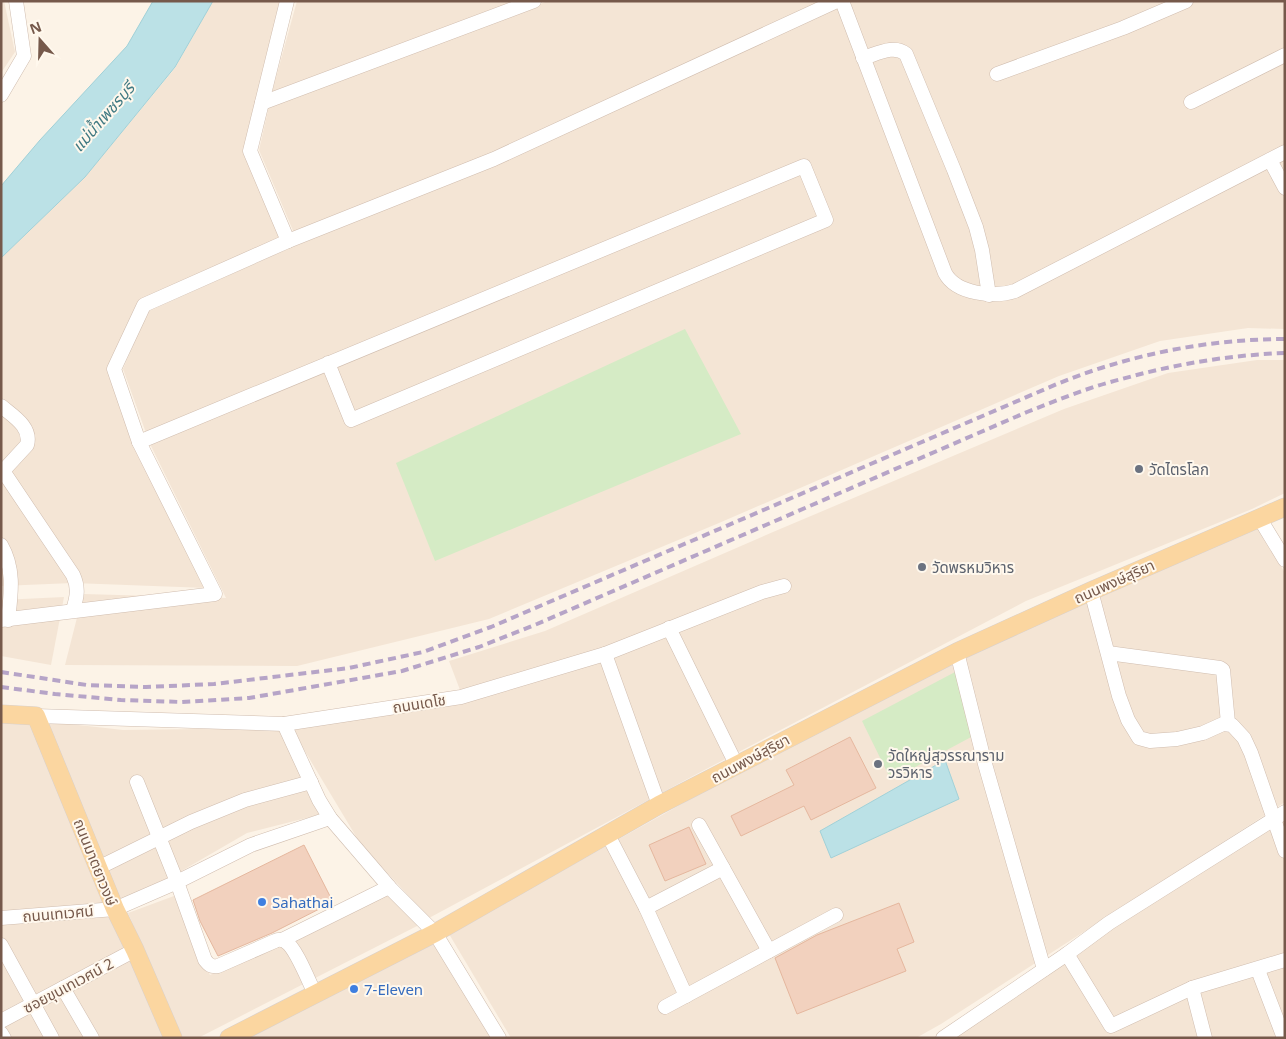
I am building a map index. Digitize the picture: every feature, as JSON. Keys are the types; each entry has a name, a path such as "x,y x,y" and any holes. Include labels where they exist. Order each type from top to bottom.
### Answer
{"main road":[{"name":"ถนนพงษ์สุริยา","path":"229,1038 435,933 736,764 957,652 1091,591 1285,507"},
{"path":"1,714 36,716"},
{"name":"ถนนมาตยาวงษ์","path":"36,716 114,909 135,950 173,1038"}],"street":[{"path":"1,95 24,56 16,1"},
{"path":"287,1 250,151 288,241"},
{"path":"262,103 534,1"},
{"path":"1,545 9,562 12,581 5,620 73,610 215,594 139,442 114,369 144,305 288,241 494,159 837,1"},
{"path":"842,1 944,273 955,284 970,290 989,295 1006,294 1015,291 1285,152"},
{"path":"997,74 1124,28 1186,1"},
{"path":"863,58 894,49 901,50 906,54 976,227 982,250 989,295"},
{"path":"1191,102 1285,54"},
{"path":"1270,160 1285,188"},
{"path":"139,442 328,363 804,166 826,220 351,420 328,363"},
{"path":"1,406 25,427 28,440 26,445 3,470 73,575 77,584 78,594 73,610"},
{"path":"1260,519 1285,560"},
{"name":"ถนนเดโช","path":"36,716 284,724 461,697 605,654 762,592 784,586"},
{"path":"1091,591 1119,696 1128,720 1139,738 1150,741 1177,739 1203,733 1228,723"},
{"path":"669,628 736,764"},
{"path":"957,652 985,764 1044,969"},
{"path":"1108,653 1220,668 1223,670 1228,723"},
{"path":"605,654 660,805"},
{"path":"1228,723 1237,728 1280,815 1285,851"},
{"path":"284,724 330,818 390,887 435,933 498,1038"},
{"path":"137,782 177,882 205,960 211,966 218,966 275,941 282,940 390,887"},
{"path":"98,868 191,822 245,800 312,782"},
{"path":"943,1038 1068,954 1110,923 1280,815"},
{"name":"ถนนเทเวศน์","path":"1,918 114,909 177,882 251,845 330,818"},
{"path":"699,825 769,951"},
{"path":"608,835 646,908 686,996"},
{"path":"646,908 723,868"},
{"path":"665,1007 836,915"},
{"path":"282,940 288,942 293,950 315,994"},
{"path":"1,945 52,1038"},
{"name":"ซอยขุนเทเวศน์ 2","path":"1,1020 135,950"},
{"path":"1068,954 1108,1032 1192,988 1258,970 1285,960"},
{"path":"1258,970 1284,1038"},
{"path":"63,988 92,1038"},
{"path":"1192,988 1205,1038"},
{"path":"1,1033 4,1038"}],"shaded area":[{"path":"1,1 4,1 15,52 1,73"},
{"path":"213,1 282,1 244,152 283,239 141,300 110,369 207,588 73,583 1,586 1,258 85,177 175,68"},
{"path":"297,1 517,1 272,92"},
{"path":"548,1 828,1 491,153 294,233 259,150 269,106"},
{"path":"852,1 1285,1 1285,329 1248,328 1160,341 1059,376 719,523 489,619 297,666 65,665 83,594 226,598 150,444 123,369 147,312 288,249 492,165"},
{"path":"1257,360 1285,360 1285,493 1252,509 1026,601 693,776 429,918 360,843 291,728 465,703 449,661 545,631 1064,409 1168,373"},
{"path":"1257,526 1285,573 1285,802 941,1024 916,1038 511,1038 449,934 705,791 968,654"},
{"path":"64,597 51,665 1,656 1,600"},
{"path":"1,716 31,721 109,907 1,913"},
{"path":"43,721 123,730 278,728 322,814 247,833 121,906"},
{"path":"1285,820 1285,1038 952,1038 1115,927"},
{"path":"389,893 419,925 198,1038 183,1038 128,913 174,896 210,975"},
{"path":"114,915 167,1038 1,1038 1,925"},
{"path":"433,943 491,1038 244,1038"}],"green space":[{"path":"685,329 741,434 435,561 396,463"},
{"path":"957,671 973,736 891,780 862,721"}],"water":[{"name":"แม่น้ำเพชรบุรี","path":"153,1 213,1 175,67 85,177 1,258 1,186 40,140 127,46"},
{"path":"945,760 959,799 831,858 820,831"}],"building":[{"path":"850,737 876,788 811,820 804,806 741,836 731,816 794,785 786,770"},
{"path":"689,827 706,864 665,881 649,845"},
{"name":"Sahathai","path":"304,845 333,902 272,933 218,956 200,921 193,900"},
{"path":"899,903 914,942 897,949 906,971 797,1014 775,958 817,935"}],"railway":[{"path":"1,672 87,685 146,687 214,684 349,668 423,652 491,627 1084,374 1132,359 1175,349 1219,343 1285,339"},
{"path":"1,687 121,700 181,702 249,698 402,671 479,647 537,624 1027,412 1074,394 1110,382 1182,365 1223,358 1285,353"}],"place":[{"name":"วัดไตรโลก","path":"1139,469"},
{"name":"วัดพรหมวิหาร","path":"922,567"},
{"name":"วัดใหญ่สุวรรณาราม วรวิหาร","path":"878,764"},
{"name":"Sahathai","path":"262,902"},
{"name":"7-Eleven","path":"354,989"}]}
